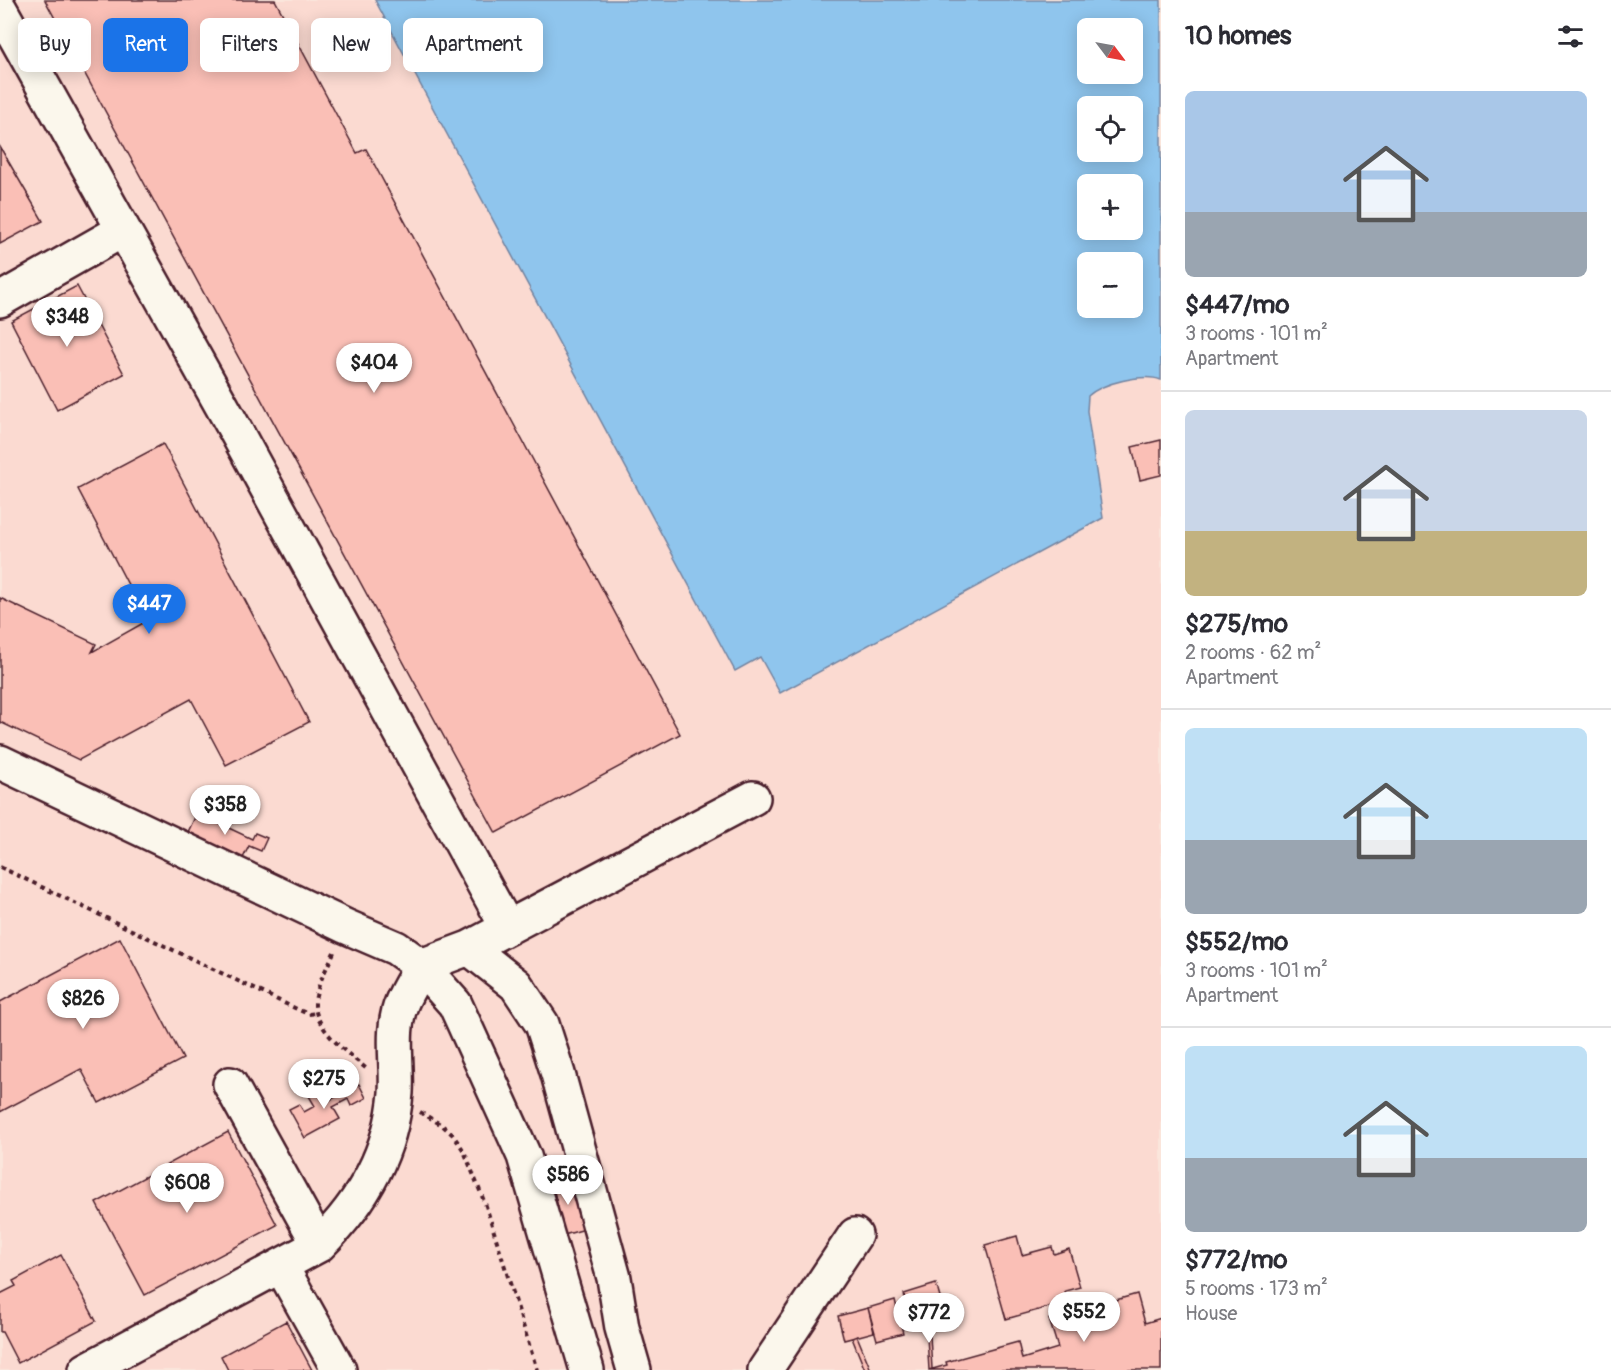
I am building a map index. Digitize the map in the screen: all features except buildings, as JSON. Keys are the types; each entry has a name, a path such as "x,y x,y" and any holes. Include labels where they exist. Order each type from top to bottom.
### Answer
{"lane":[{"path":"0,9 232,424 507,927"},
{"path":"0,300 123,230"},
{"path":"0,762 396,948 421,966 455,1004 524,1156 587,1370"},
{"path":"86,1370 319,1245 339,1225 372,1177 388,1139 396,1095 395,1033 401,1003 421,966 469,948 753,798"},
{"path":"469,948 516,985 542,1024 614,1278 622,1329 634,1370"},
{"path":"230,1084 319,1245"},
{"path":"765,1370 855,1234"},
{"path":"280,1266 339,1370"}],"path":[{"path":"0,867 286,1004 308,1014 317,1013"},
{"path":"345,926 315,997 321,1023 333,1040 396,1095 442,1125 453,1135 464,1151 486,1206 537,1370"}],"shaded area":[{"path":"0,0 375,0 385,18 311,18 311,72 391,72 391,30 403,52 403,72 414,72 735,670 760,657 1087,411 1088,396 1095,389 1113,383 1152,376 1161,380 1161,1370 0,1370"}],"water":[{"path":"375,0 1161,0 1161,380 1144,378 1123,380 1094,391 1088,396 1087,411 1103,518 780,693 760,657 735,671 414,72 543,72 543,18 403,18 403,52 391,30 391,18 385,18"}]}
